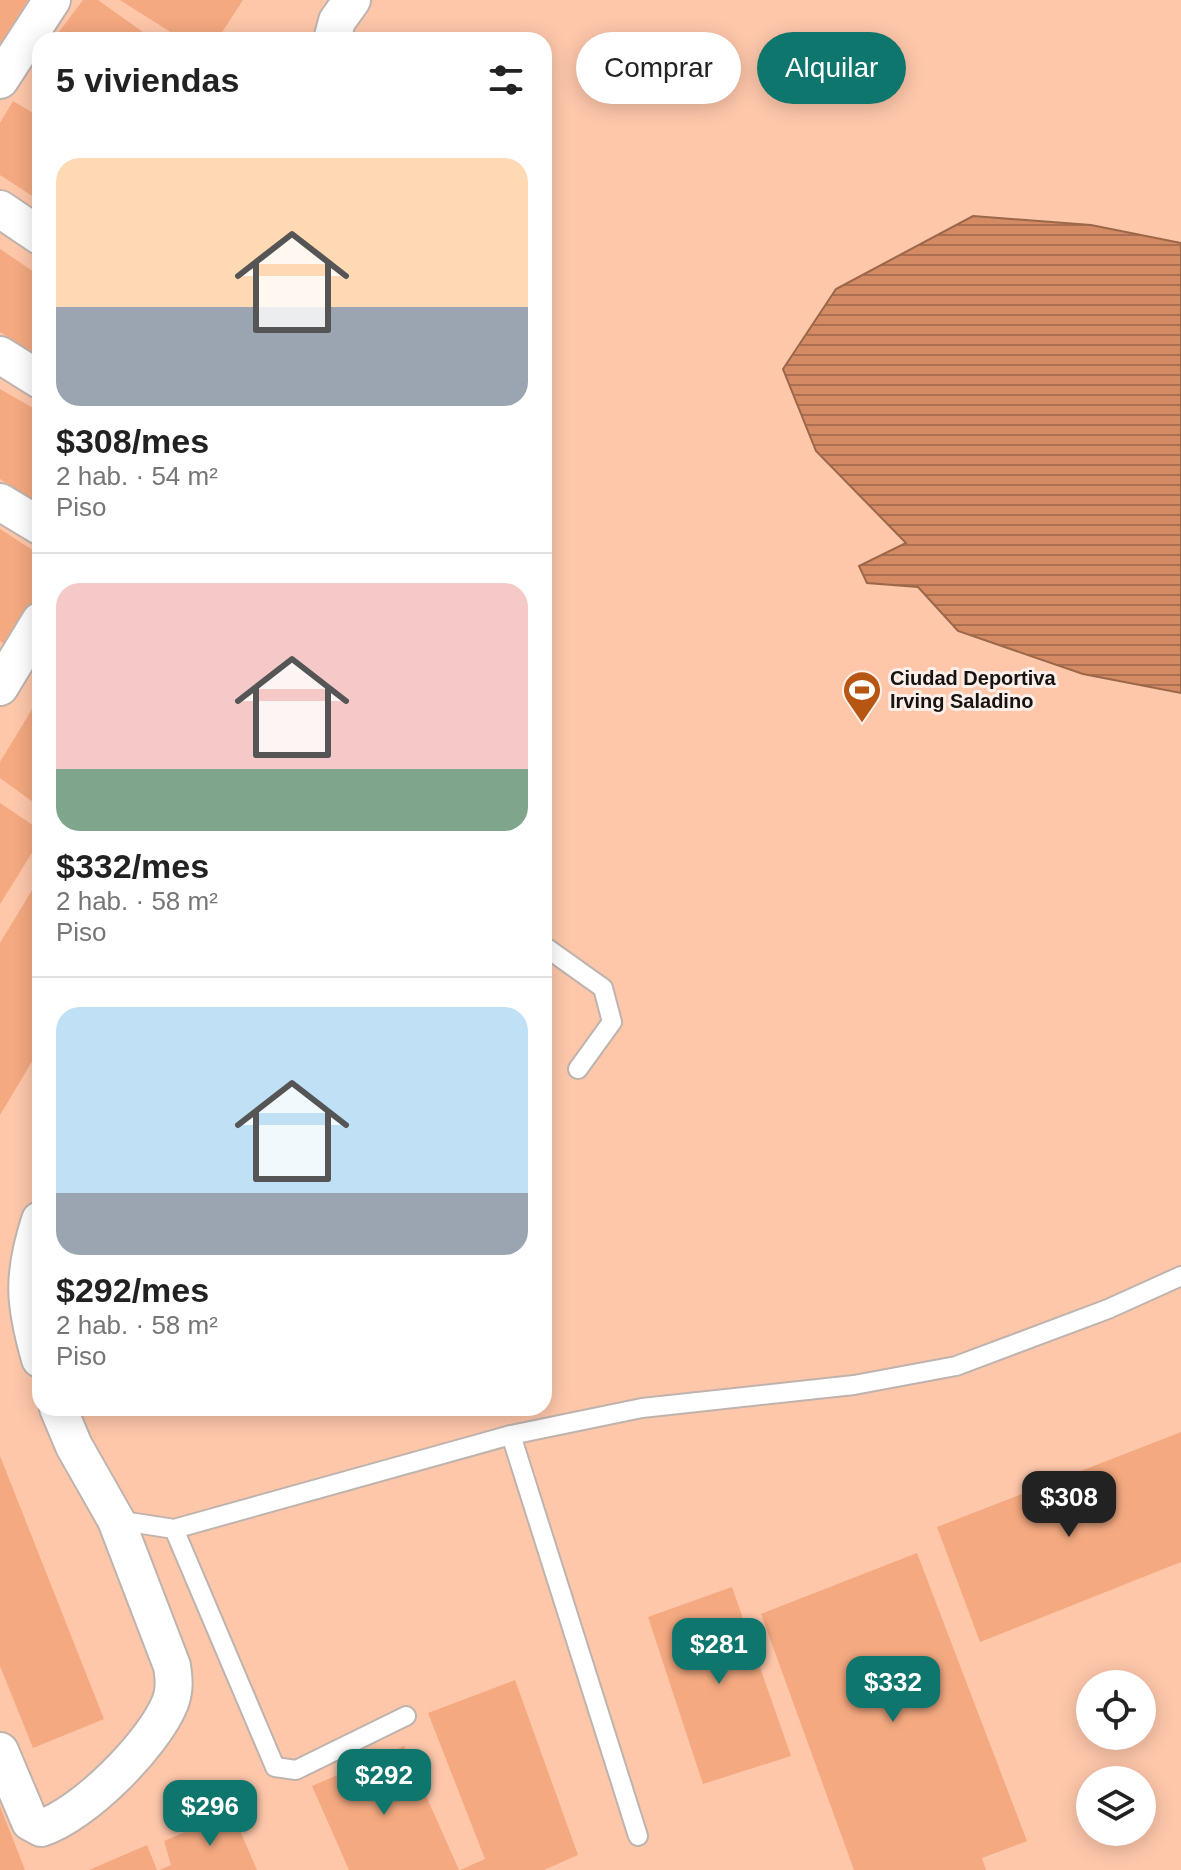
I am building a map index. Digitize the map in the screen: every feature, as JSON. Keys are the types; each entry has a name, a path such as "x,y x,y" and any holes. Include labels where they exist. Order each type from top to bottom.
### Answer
{"street":[{"path":"3,68 52,0"},
{"path":"334,32 337,21 352,0"},
{"path":"0,209 32,231"},
{"path":"0,355 32,375"},
{"path":"0,502 32,521"},
{"path":"5,667 32,632"},
{"path":"32,1245 13,1314 32,1346"},
{"path":"0,1751 30,1822 41,1828 62,1821 99,1789 155,1729 169,1705 174,1687 172,1666 116,1520 74,1446 61,1416"}],"lane":[{"path":"552,952 603,988 612,1022 578,1069"},
{"path":"116,1520 174,1529 511,1435 642,1408 854,1385 956,1366 1108,1309 1181,1276"},
{"path":"511,1435 638,1836"},
{"path":"174,1529 275,1767 296,1770 406,1716"}],"shaded area":[{"name":"Ciudad Deportiva Irving Saladino","path":"0,0 1181,0 1181,1870 0,1870"},
{"path":"973,216 1091,225 1181,243 1181,693 1083,674 958,631 918,587 867,583 859,566 906,543 816,451 783,369 836,289"}],"building":[{"path":"0,0 28,0 0,44"},
{"path":"83,0 98,0 143,32 59,32"},
{"path":"120,0 243,0 222,32 170,32"},
{"path":"13,101 32,112 32,196 0,175 0,123"},
{"path":"0,249 32,271 32,353 0,332"},
{"path":"0,389 32,407 32,499 0,479"},
{"path":"0,529 32,550 32,603 6,645 0,641"},
{"path":"32,709 32,801 0,778 0,762"},
{"path":"0,803 32,825 32,853 0,904"},
{"path":"32,890 32,1061 0,1115 0,943"},
{"path":"1181,1432 1181,1562 980,1642 937,1527"},
{"path":"0,1456 104,1719 33,1748 0,1666"},
{"path":"917,1553 1027,1841 982,1858 986,1870 854,1870 761,1614"},
{"path":"732,1587 791,1756 703,1784 648,1617"},
{"path":"515,1680 578,1855 544,1870 460,1870 485,1859 428,1713"},
{"path":"404,1746 459,1870 349,1870 312,1786"},
{"path":"0,1806 25,1870 0,1870"},
{"path":"232,1812 257,1870 159,1870 171,1865 164,1841"},
{"path":"147,1845 157,1870 89,1870"}],"place":[{"name":"Ciudad Deportiva Irving Saladino","path":"862,724"}]}
